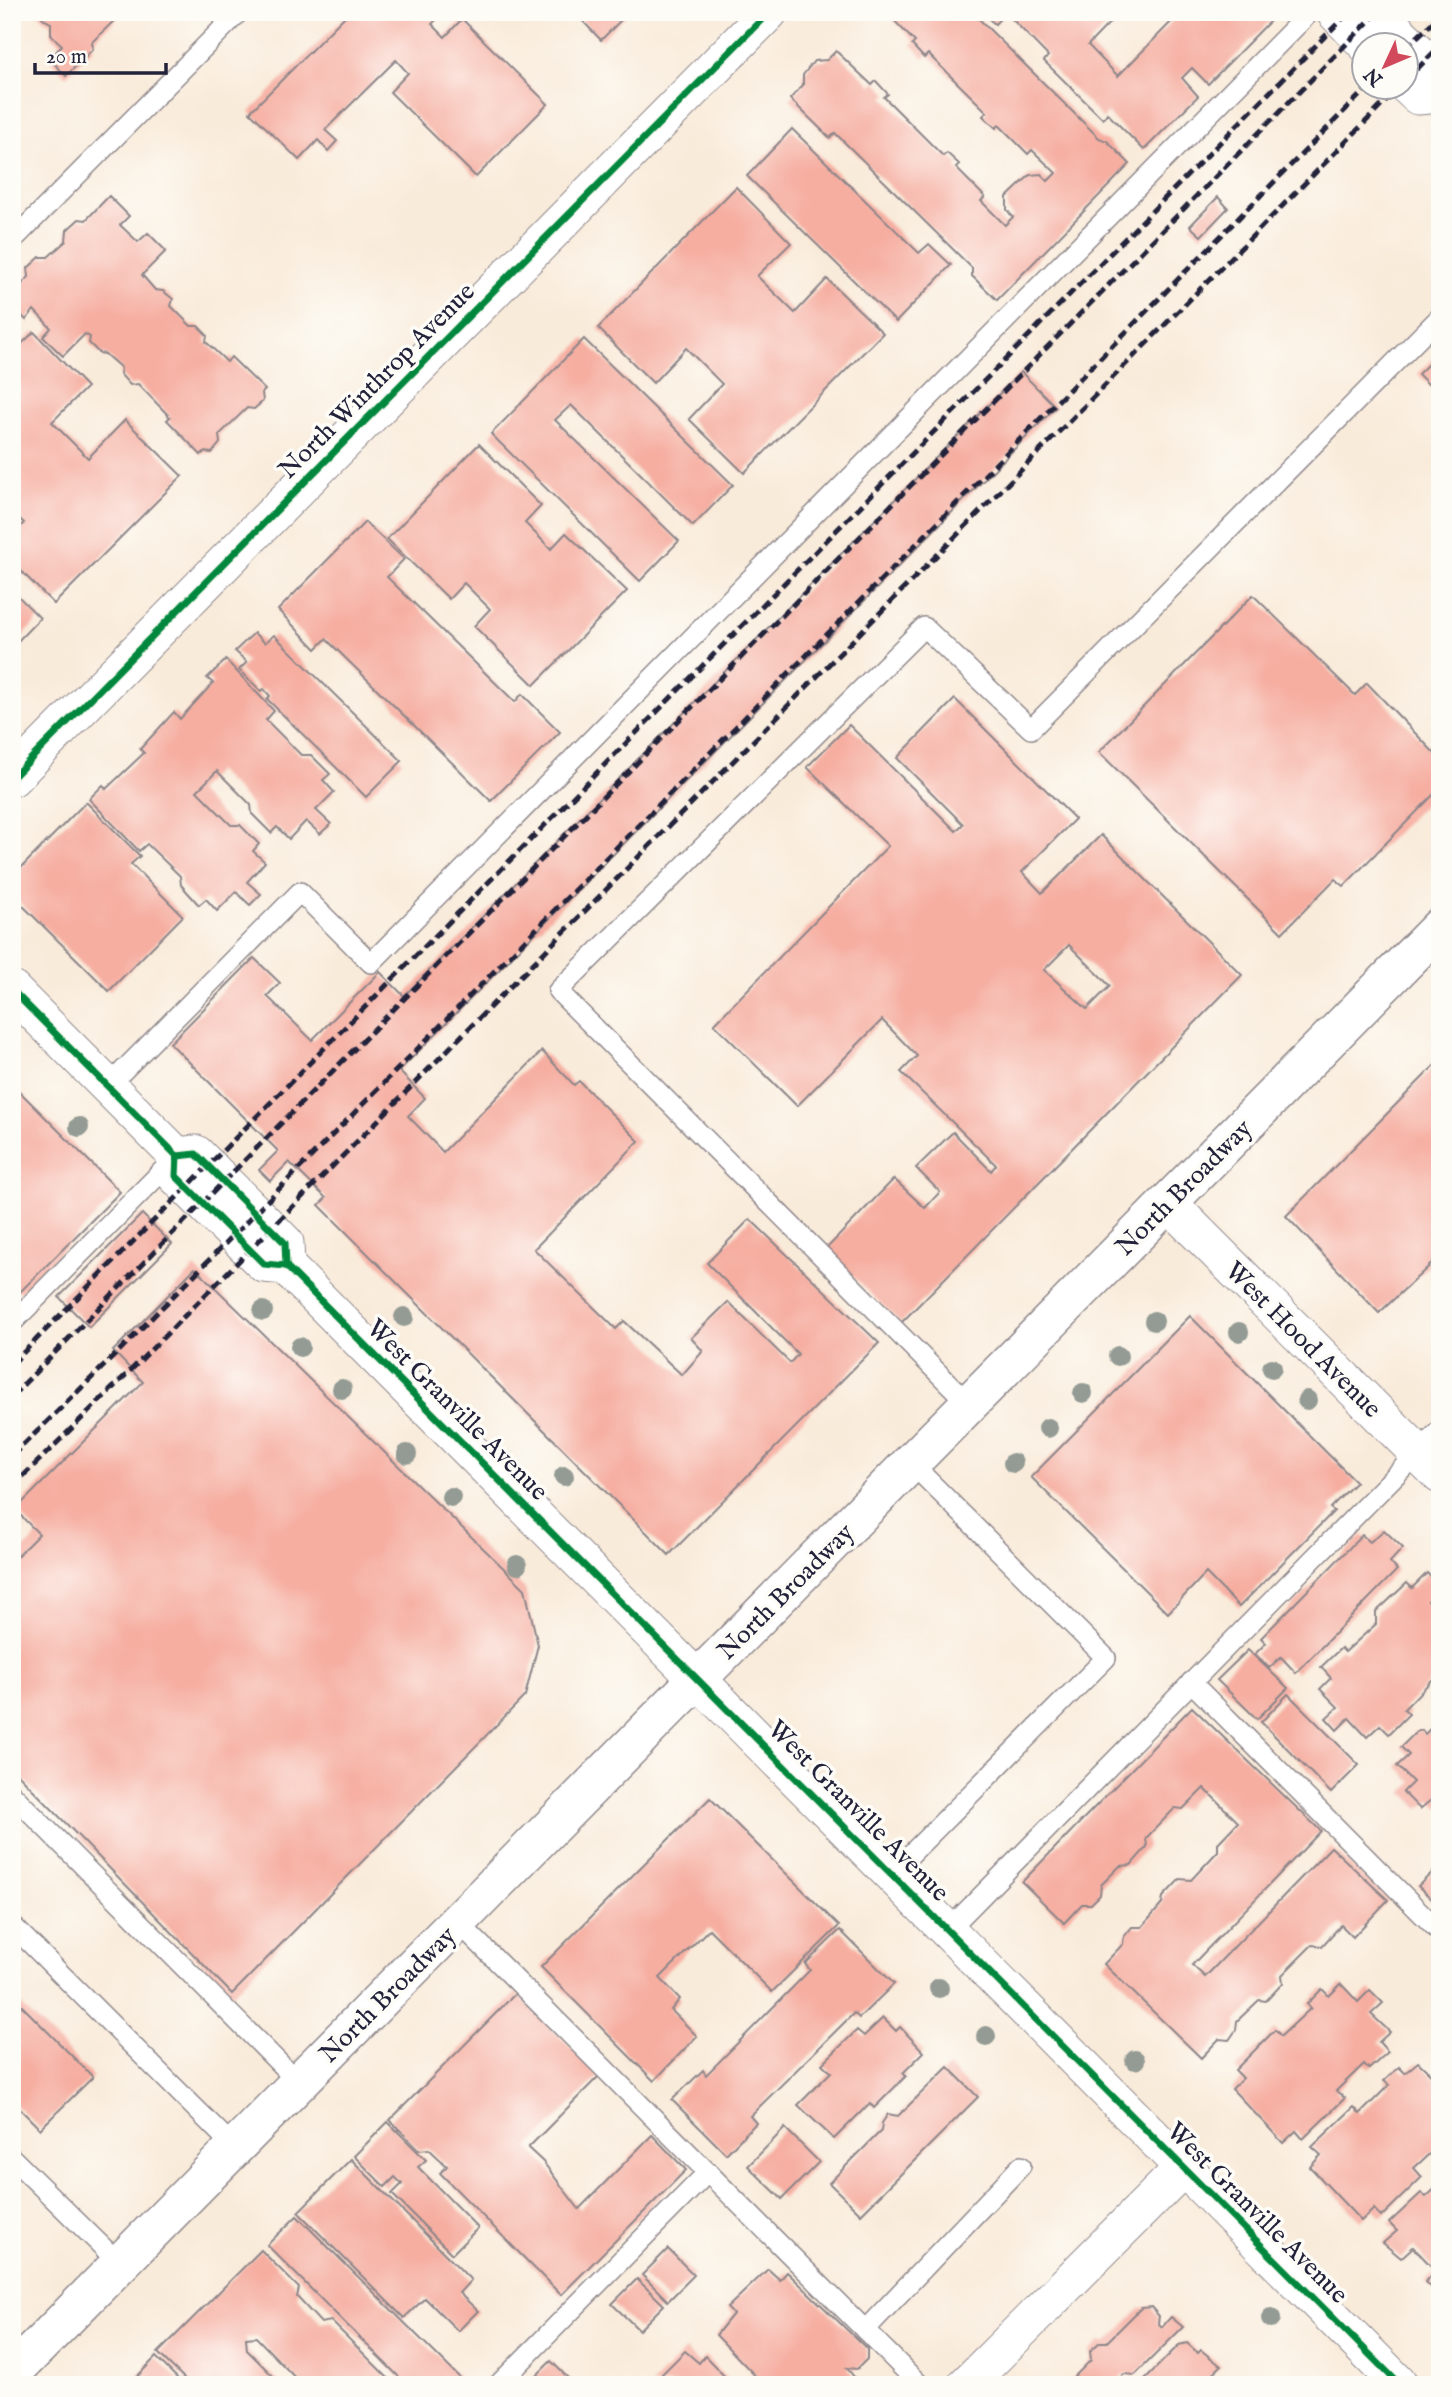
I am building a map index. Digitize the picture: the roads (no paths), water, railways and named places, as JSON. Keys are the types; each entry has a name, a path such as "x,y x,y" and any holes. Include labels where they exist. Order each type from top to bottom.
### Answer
{"main road":[{"name":"North Broadway","path":"12,2373 1440,927"}],"street":[{"name":"North Winthrop Avenue","path":"12,778 769,12"},
{"path":"1335,12 1354,32"},
{"path":"1377,12 1440,73"},
{"path":"1420,96 1440,94"},
{"name":"West Granville Avenue","path":"12,990 177,1156 196,1154 285,1243 286,1266 1400,2385"},
{"name":"West Hood Avenue","path":"1168,1203 1432,1453"},
{"path":"965,2385 1184,2167"}],"lane":[{"path":"12,241 239,12"},
{"path":"107,1086 300,892 371,963 1310,12"},
{"path":"970,1404 558,991 924,626 1031,729 1440,317"},
{"path":"12,1323 177,1156"},
{"path":"948,1930 1191,1682 1432,1453"},
{"path":"892,1873 1106,1658 911,1463"},
{"path":"1191,1682 1440,1932"},
{"path":"12,1794 299,2083"},
{"path":"458,1922 920,2385"},
{"path":"12,1925 235,2148"},
{"path":"12,2158 120,2264"},
{"path":"865,2330 1021,2166"},
{"path":"498,2385 708,2172"}],"railway":[{"path":"12,1364 1349,12"},
{"path":"12,1396 1378,12"},
{"path":"1420,34 1440,15"},
{"path":"1420,66 1440,46"},
{"path":"12,1456 116,1354 1353,102"},
{"path":"12,1487 131,1370 1385,102"}]}
